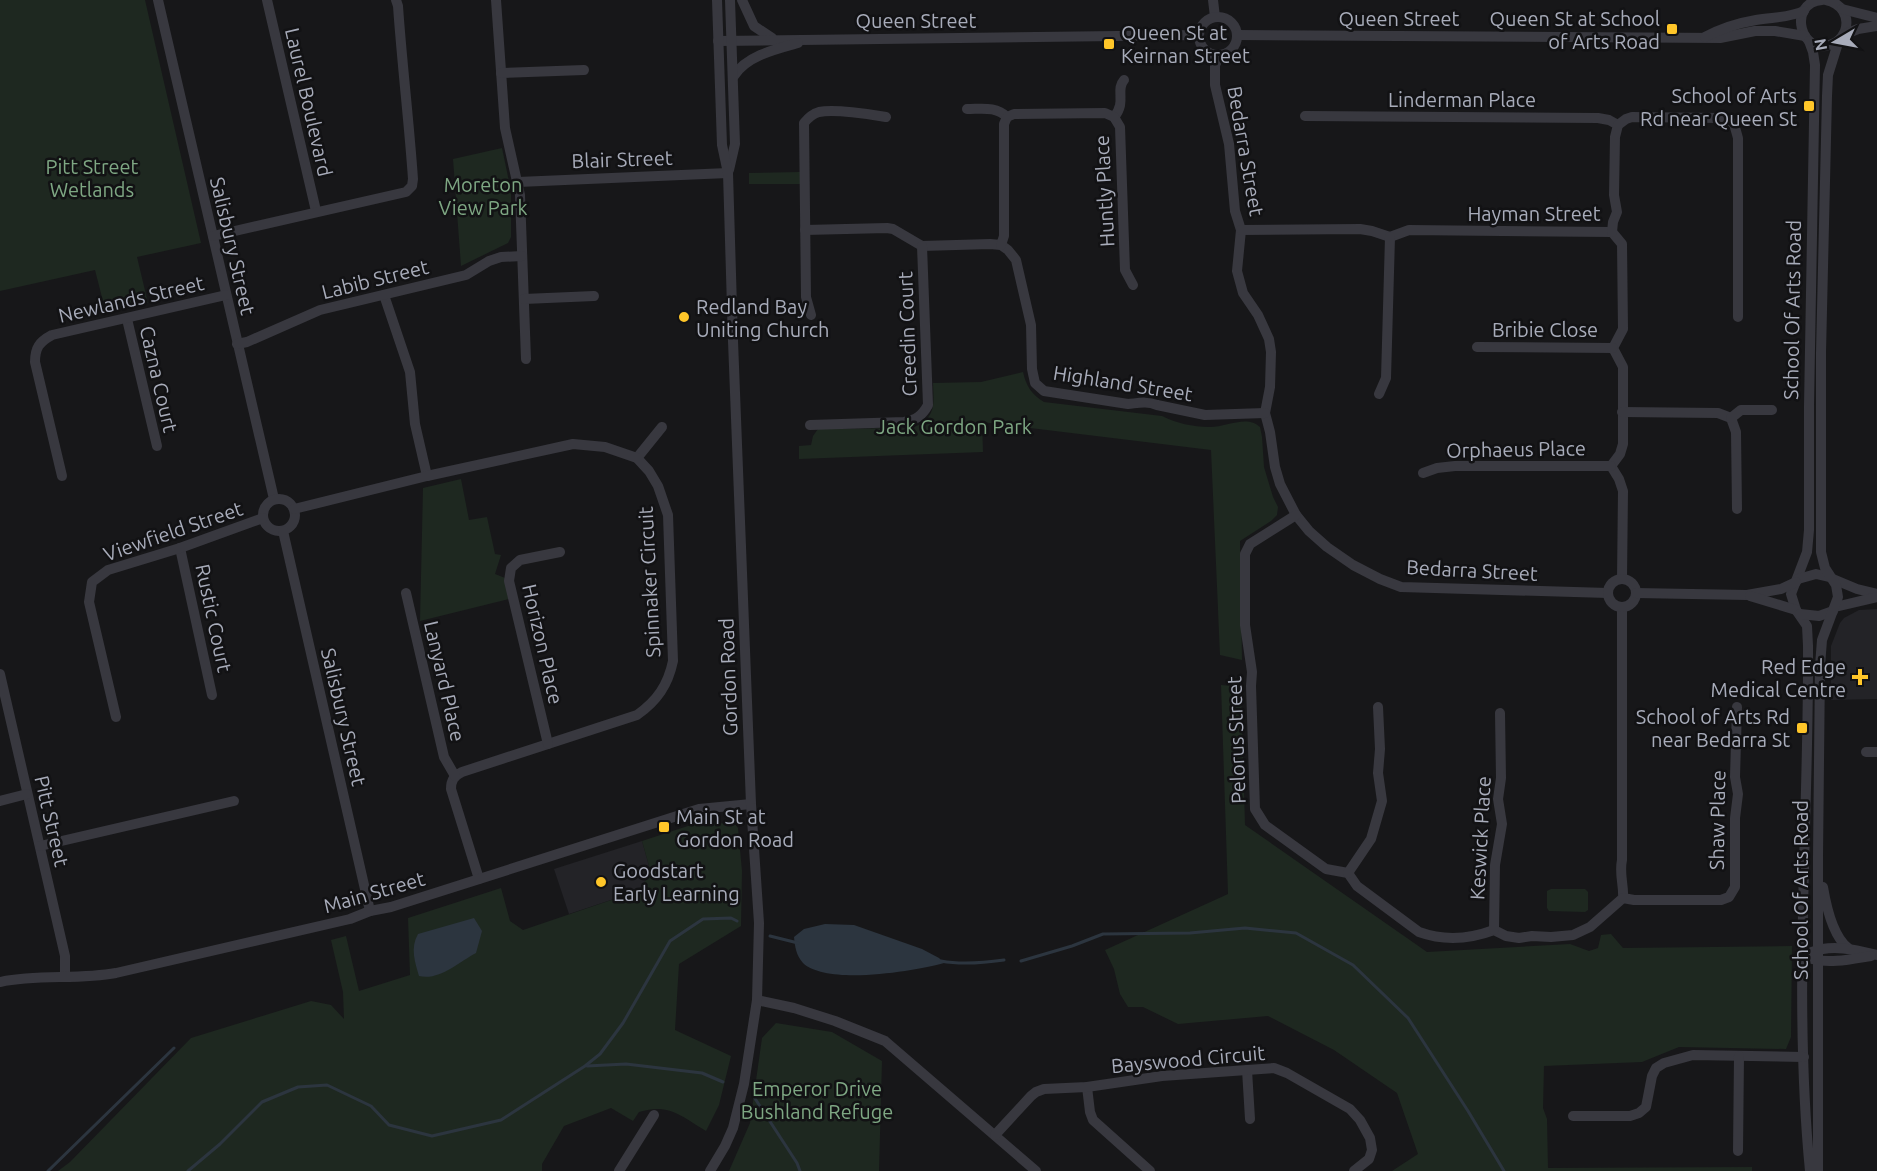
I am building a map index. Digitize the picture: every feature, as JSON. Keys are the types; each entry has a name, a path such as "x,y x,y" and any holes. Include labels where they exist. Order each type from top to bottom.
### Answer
{"street":[{"name":"Salisbury Street","path":"158,0 274,500"},
{"name":"Laurel Boulevard","path":"267,0 316,211"},
{"path":"213,236 406,192 412,186 407,96 396,0"},
{"path":"496,0 505,128 518,182 526,359"},
{"name":"Gordon Road","path":"710,1171 733,1128 744,1084 757,1000 759,923 751,804 728,173 722,145 717,0"},
{"name":"Gordon Road","path":"728,173 735,144 730,0"},
{"path":"742,0 754,26 776,39"},
{"path":"1213,0 1215,17"},
{"path":"1877,18 1824,0 1806,6 1800,24 1807,39 1814,44 1827,46 1858,29 1877,26"},
{"path":"1839,5 1846,22 1841,38"},
{"name":"Queen Street","path":"1705,37 1719,29 1739,23 1783,18 1806,6"},
{"path":"1215,17 1229,20 1237,35 1230,51 1220,55 1207,52 1200,42 1199,35 1202,24 1215,17"},
{"name":"Queen Street","path":"1237,35 1720,38 1755,31 1775,31 1807,39"},
{"name":"Queen Street","path":"718,41 1199,35"},
{"name":"School Of Arts Road","path":"1831,578 1825,568 1821,552 1824,210 1828,75 1841,38"},
{"name":"Queen Street","path":"733,77 740,66 745,63 780,48 813,39"},
{"name":"School Of Arts Road","path":"1797,580 1807,552 1809,530 1815,65 1813,52 1807,39"},
{"name":"Bedarra Street","path":"1220,55 1215,65 1215,86 1229,144 1235,211 1241,230 1238,271 1240,284 1269,339 1270,387 1265,413 1280,484 1296,515 1309,531 1353,565 1401,587 1608,593"},
{"path":"501,73 584,70"},
{"path":"1114,117 1120,110 1122,100 1120,87 1124,80"},
{"path":"805,230 887,228 922,246 1000,245 1004,236 1004,124 1007,117 995,109 967,109"},
{"path":"811,315 806,297 804,123 809,117 820,112 865,113 886,117"},
{"name":"Huntly Place","path":"1007,117 1014,114 1105,113 1114,117 1120,127 1125,270 1133,285"},
{"name":"Linderman Place","path":"1305,116 1598,118 1618,125"},
{"path":"1612,232 1617,212 1614,195 1618,125 1626,118 1632,117 1720,118 1734,124 1738,138 1738,316"},
{"name":"Blair Street","path":"518,182 728,173"},
{"name":"Hayman Street","path":"1241,230 1360,229 1390,237 1409,230 1612,232 1622,244 1623,329 1613,348"},
{"path":"1379,394 1386,378 1390,237"},
{"name":"Highland Street","path":"1000,245 1008,250 1016,260 1031,325 1032,369 1035,383 1044,391 1128,404 1150,403 1205,415 1265,413"},
{"name":"Creedin Court","path":"810,426 904,422 915,420 928,405 922,246"},
{"name":"Labib Street","path":"237,344 247,342 320,310 466,275 489,261 501,257 522,256"},
{"path":"384,294 410,372 415,423 427,476"},
{"name":"Newlands Street","path":"62,476 35,362 35,350 43,340 52,335 226,296"},
{"path":"524,298 594,296"},
{"name":"Cazna Court","path":"127,319 157,446"},
{"name":"Bribie Close","path":"1477,347 1613,348"},
{"path":"1613,348 1623,367 1623,444 1620,454 1611,466 1623,491 1622,579"},
{"path":"1731,418 1741,410 1772,410"},
{"path":"1622,412 1718,413 1731,418 1736,432 1737,508"},
{"path":"294,509 427,476 573,444 605,447 637,458 662,427"},
{"name":"Spinnaker Circuit","path":"455,776 637,715 650,706 663,691 670,677 673,661 668,515 658,486 649,471 637,458"},
{"name":"Orphaeus Place","path":"1423,473 1437,468 1455,466 1611,466"},
{"path":"274,500 285,500 294,509 294,520 283,531 272,530 263,518 265,507 274,500"},
{"name":"Pelorus Street","path":"1296,515 1250,544 1245,554 1245,626 1252,672 1255,809 1265,825 1326,869 1348,873 1357,886 1425,934 1468,938 1494,930"},
{"name":"Viewfield Street","path":"116,717 90,602 92,582 108,570 180,548 263,518"},
{"name":"Salisbury Street","path":"283,531 370,911"},
{"name":"Rustic Court","path":"180,548 212,695"},
{"name":"Horizon Place","path":"548,744 509,581 511,568 520,560 560,552"},
{"path":"1636,593 1747,595 1781,589 1797,580 1816,574 1877,596"},
{"path":"1831,578 1838,591 1834,609"},
{"path":"1622,579 1630,582 1636,593 1634,601 1622,607 1611,601 1608,593 1611,585 1622,579"},
{"path":"1797,580 1791,594 1798,612"},
{"name":"Lanyard Place","path":"406,593 444,757 455,776"},
{"path":"1747,595 1798,612 1819,616 1877,596"},
{"path":"1494,930 1506,936 1519,938 1573,935 1590,927 1623,898 1624,888 1620,870 1622,861 1622,607"},
{"name":"School Of Arts Road","path":"1818,1171 1820,666 1822,640 1834,609"},
{"name":"School Of Arts Road","path":"1798,612 1807,626 1808,646 1803,956 1804,1057 1810,1171"},
{"name":"Pitt Street","path":"0,675 65,956 65,977"},
{"path":"1348,873 1371,839 1382,801 1378,773 1380,749 1378,707"},
{"name":"Shaw Place","path":"1623,898 1690,901 1720,900 1730,897 1735,887 1735,818 1738,794 1736,777 1737,707"},
{"name":"Keswick Place","path":"1494,930 1495,865 1502,824 1498,799 1502,778 1500,713"},
{"path":"455,776 451,782 451,789 479,879"},
{"path":"0,801 27,794"},
{"path":"40,846 234,801"},
{"name":"Main Street","path":"0,982 35,977 116,973 350,919 699,809 751,804"},
{"path":"1818,857 1827,909 1840,939 1848,948"},
{"path":"1803,956 1848,948 1877,955 1847,960 1818,955"},
{"path":"757,1000 794,1008 835,1021 885,1041 1036,1171"},
{"path":"1573,1116 1630,1116 1639,1113 1646,1107 1652,1076 1656,1068 1664,1063 1693,1054 1804,1057"},
{"path":"1738,1151 1739,1056"},
{"name":"Bayswood Circuit","path":"995,1135 1036,1092 1044,1089 1087,1087 1162,1076 1274,1068 1350,1109 1360,1120 1370,1138 1372,1150 1369,1159 1354,1171"},
{"path":"1247,1070 1250,1119"},
{"name":"Bayswood Circuit","path":"1087,1087 1093,1120 1150,1171"},
{"path":"619,1171 654,1115"}],"shaded area":[{"path":"1877,609 1877,699 1831,700 1831,646 1840,623 1844,618 1859,610"},
{"name":"Goodstart Early Learning","path":"642,841 651,873 638,891 569,914 554,869"},
{"path":"474,918 482,931 476,953 449,970 434,976 419,976 414,950 418,934"},
{"path":"825,924 854,925 922,949 944,963 913,970 872,975 831,974 815,970 801,960 796,951 794,937 804,929"}],"green space":[{"name":"Pitt Street Wetlands","path":"0,0 145,0 201,243 137,257 148,303 106,313 95,270 0,291"},
{"name":"Moreton View Park","path":"502,148 511,191 511,237 508,243 461,266 453,159"},
{"path":"800,172 800,184 749,184 749,173"},
{"name":"Jack Gordon Park","path":"1023,372 1030,390 1044,402 1162,416 1179,423 1197,426 1215,427 1249,422 1260,427 1264,467 1278,507 1277,515 1271,521 1240,541 1242,660 1220,655 1211,450 982,422 983,452 799,459 799,446 811,445 818,429 912,428 920,424 926,420 932,410 933,383 981,382"},
{"path":"461,479 469,520 487,517 495,554 501,555 495,574 505,578 509,599 420,621 423,488"},
{"path":"1221,685 1241,687 1245,825 1427,952 1570,944 1589,951 1598,948 1601,935 1611,934 1623,948 1792,946 1791,1037 1786,1049 1679,1047 1642,1062 1544,1066 1543,1108 1547,1119 1548,1168 1752,1167 1752,1171 1392,1171 1418,1154 1397,1093 1334,1050 1268,1016 1178,1024 1143,1007 1128,1007 1120,994 1114,969 1105,950 1228,894"},
{"path":"734,823 738,828 742,871 741,926 679,964 675,1030 731,1056 719,1105 706,1131 682,1116 667,1110 639,1112 633,1121 611,1108 564,1126 542,1164 542,1171 58,1171 70,1162 191,1038 311,1001 331,1005 344,1019 343,992 331,940 346,936 359,991 410,975 408,918 501,888 510,921 523,930 638,891 651,873 642,841 694,824"},
{"path":"1585,889 1588,892 1588,910 1585,912 1549,911 1547,891"},
{"name":"Emperor Drive Bushland Refuge","path":"776,1023 832,1032 882,1061 879,1171 729,1171 750,1123 762,1038"}],"waterway":[{"path":"188,1171 220,1144 262,1102 298,1087 327,1085 371,1106 389,1125 432,1136 501,1120 600,1054 623,1023 670,941 703,919 731,918 737,921"},
{"path":"1021,961 1103,934 1190,933 1245,928 1296,933 1353,965 1408,1018 1504,1171"},
{"path":"770,936 798,943"},
{"path":"941,961 972,963 1004,960"},
{"path":"48,1171 174,1048"},
{"path":"587,1066 626,1064 702,1073 723,1082"},
{"path":"754,1097 800,1171"}],"place":[{"name":"Queen St at School of Arts Road","path":"1672,29"},
{"name":"Queen St at Keirnan Street","path":"1109,44"},
{"name":"School of Arts Rd near Queen St","path":"1809,106"},
{"name":"Redland Bay Uniting Church","path":"684,317"},
{"name":"Red Edge Medical Centre","path":"1860,677"},
{"name":"School of Arts Rd near Bedarra St","path":"1802,728"},
{"name":"Main St at Gordon Road","path":"664,827"},
{"name":"Goodstart Early Learning","path":"601,882"}]}
